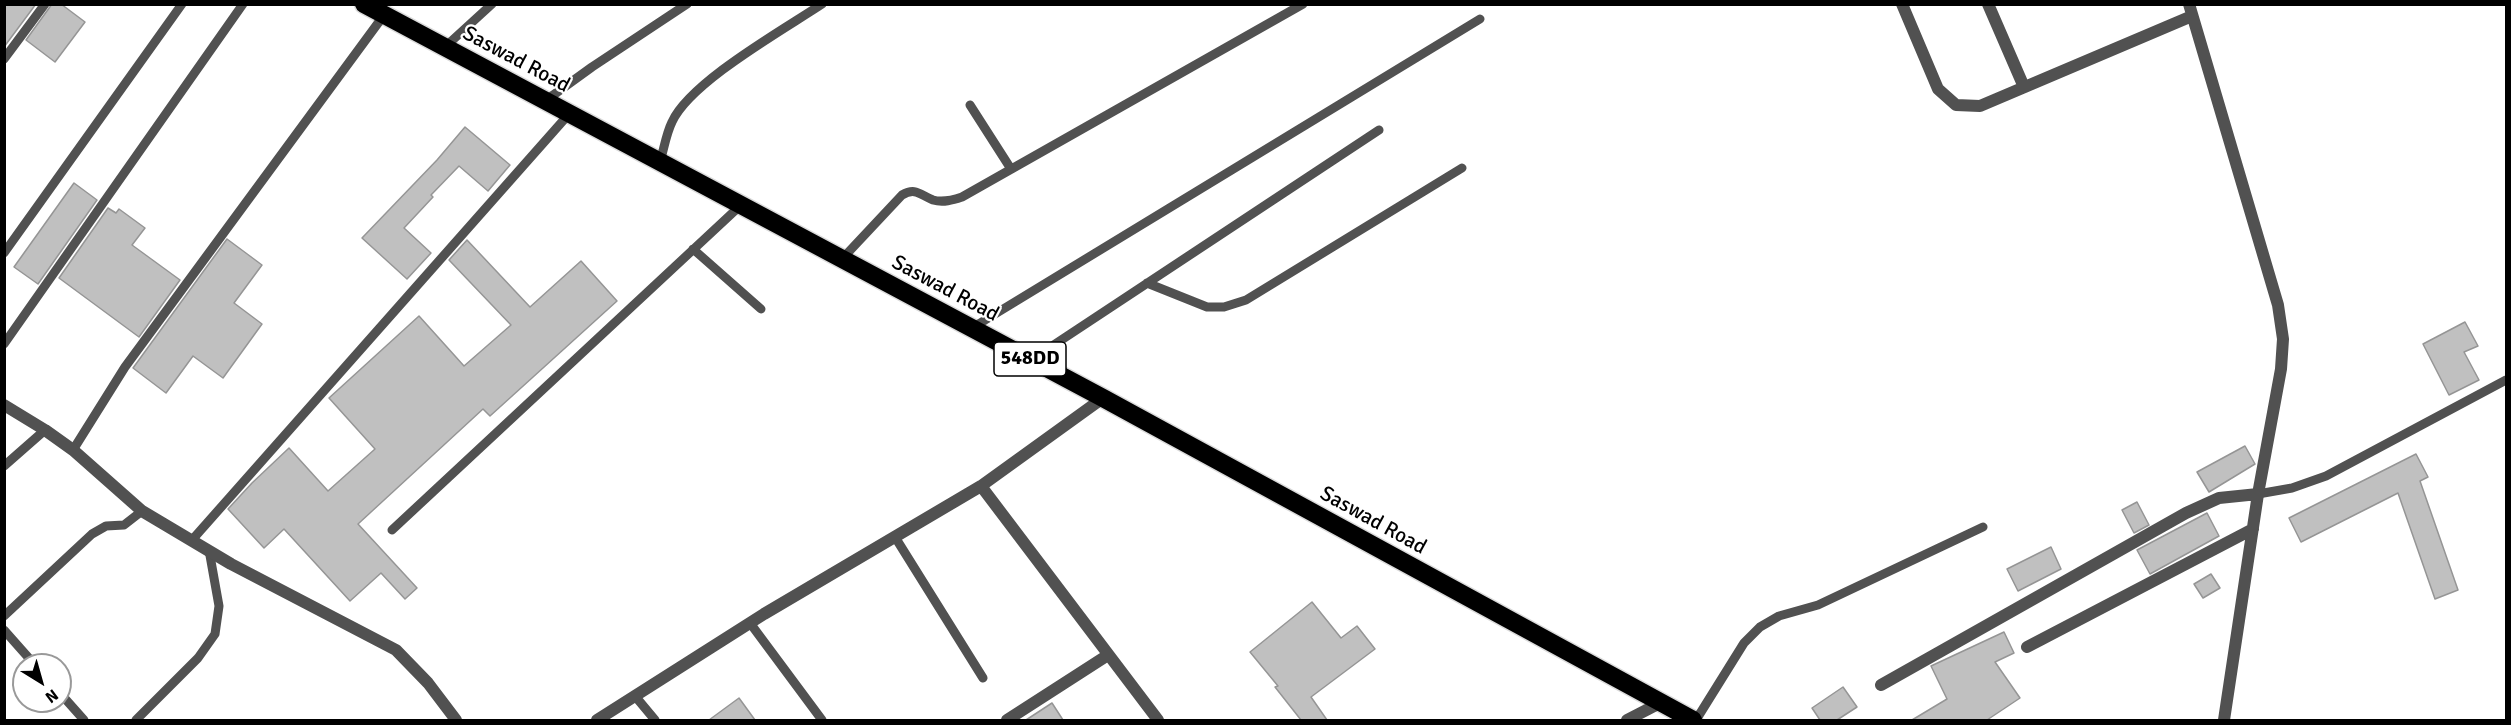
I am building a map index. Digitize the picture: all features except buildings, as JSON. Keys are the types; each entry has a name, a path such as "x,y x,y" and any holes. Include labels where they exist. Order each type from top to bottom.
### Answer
{"highway":[{"name":"Saswad Road","path":"364,4 1103,398 1694,720"}],"street":[{"path":"1902,4 1938,89 1956,105 1980,106 2190,10 2278,305 2283,339 2281,369 2258,494 2224,720"},
{"path":"1988,4 2024,87"},
{"path":"597,720 750,623 981,486 1103,398"},
{"path":"4,405 73,450 142,511 208,550 396,650 428,683 454,720"},
{"path":"981,486 1158,720"},
{"path":"1881,685 2186,513 2219,498 2258,494"},
{"path":"2027,647 2253,529"},
{"path":"1007,720 1108,655"},
{"path":"1627,720 1660,703"}],"lane":[{"path":"4,59 45,4"},
{"path":"4,253 182,4"},
{"path":"4,344 243,4"},
{"path":"445,47 492,4"},
{"path":"545,101 687,4"},
{"path":"660,162 672,121 690,97 713,77 822,4"},
{"path":"842,259 902,195 910,191 919,191 934,200 947,201 962,197 1303,4"},
{"path":"73,450 146,338 384,15"},
{"path":"972,328 1480,19"},
{"path":"970,105 1011,170"},
{"path":"192,540 569,114"},
{"path":"1031,360 1379,130"},
{"path":"1147,283 1207,307 1224,307 1246,300 1462,168"},
{"path":"392,531 741,205"},
{"path":"693,249 761,309"},
{"path":"2258,494 2292,489 2326,476 2506,380"},
{"path":"4,466 45,430"},
{"path":"4,616 92,534 106,526 124,525 142,511"},
{"path":"1694,720 1744,643 1760,627 1779,616 1818,605 1983,527"},
{"path":"895,537 983,678"},
{"path":"136,720 198,658 215,634 219,606 208,550"},
{"path":"750,623 822,720"},
{"path":"4,630 24,653"},
{"path":"635,696 655,720"},
{"path":"72,706 84,720"}]}
